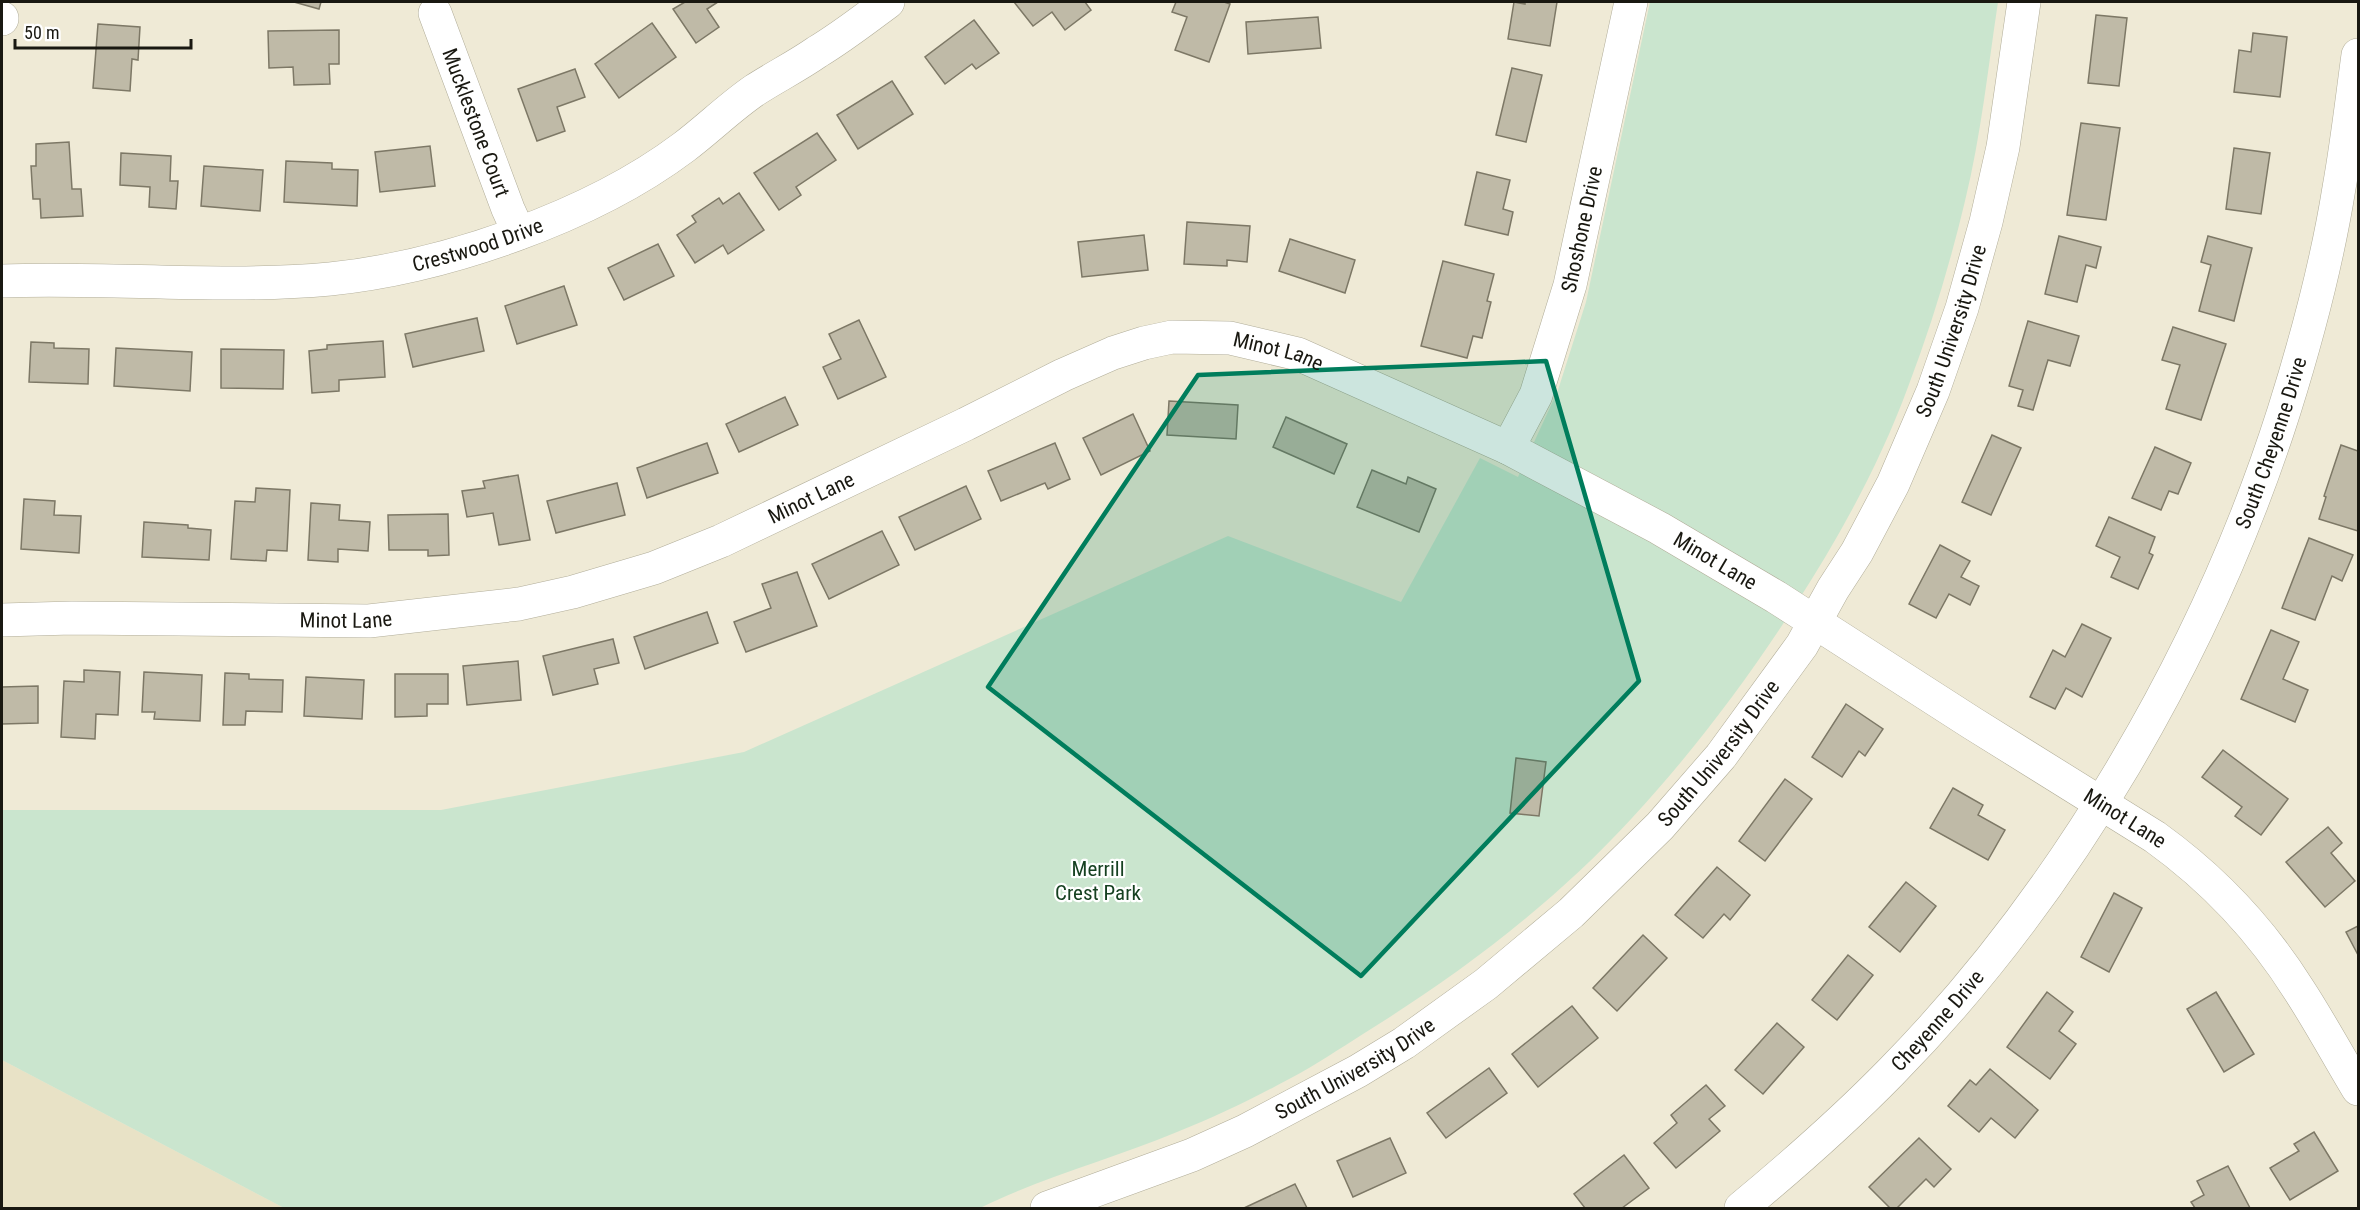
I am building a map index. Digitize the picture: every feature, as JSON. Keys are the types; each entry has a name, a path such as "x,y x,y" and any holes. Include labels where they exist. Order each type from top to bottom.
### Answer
{"street":[{"name":"Crestwood Drive","path":"2,281 260,283 330,279 393,270 519,233 615,191 685,147 754,91 849,32 888,2"},
{"name":"Shoshone Drive","path":"1508,448 1536,395 1570,285 1631,2"},
{"name":"South University Drive","path":"1047,1209 1192,1155 1245,1131 1358,1071 1429,1026 1486,984 1571,914 1660,826 1721,756 1802,645 1857,552 1893,484 1933,391 1962,308 1986,222 2003,147 2024,2"},
{"name":"Mucklestone Court","path":"435,13 504,199 519,233"},
{"name":"South Cheyenne Drive","path":"2100,802 2147,725 2196,631 2238,536 2269,454 2297,365 2326,256 2339,189 2358,54"},
{"name":"Minot Lane","path":"2,620 72,618 369,621 519,604 573,592 654,568 721,541 1113,353 1172,337 1230,338 1298,354 1508,448 1659,528 1776,597 2178,853 2214,885 2250,923 2300,991 2358,1089"},
{"name":"Cheyenne Drive","path":"1741,1209 1804,1156 1843,1119 1893,1070 1968,987 2070,850 2100,802"}],"highlighted area":[{"path":"1546,361 1639,681 1361,976 988,687 1198,375"}],"shaded area":[{"path":"2,1060 284,1208 2,1208"}],"green space":[{"name":"Merrill Crest Park","path":"1650,2 1998,2 1976,152 1959,225 1940,295 1908,387 1885,443 1828,552 1758,660 1676,767 1602,849 1571,879 1505,935 1399,1011 1309,1068 1220,1114 1152,1142 1028,1187 980,1208 284,1208 2,1060 2,810 441,810 744,752 1228,536 1401,602 1480,458 1518,477 1558,390 1586,302"}],"building":[{"path":"294,2 321,2 319,9"},
{"path":"685,2 718,2 707,9 719,27 696,43 673,9"},
{"path":"1014,2 1085,2 1091,10 1065,30 1052,12 1033,26"},
{"path":"1176,2 1230,4 1209,62 1175,50 1187,17 1172,12"},
{"path":"1514,2 1525,4 1525,2 1557,2 1550,46 1508,39"},
{"path":"2096,15 2127,18 2119,86 2088,83"},
{"path":"1318,17 1321,48 1248,54 1246,22"},
{"path":"974,20 999,53 976,69 972,64 945,84 925,57"},
{"path":"652,23 676,57 619,98 595,64"},
{"path":"98,24 140,27 138,60 132,59 130,91 93,88"},
{"path":"339,30 339,64 329,64 330,84 294,85 293,67 269,68 268,31"},
{"path":"2253,33 2287,37 2280,97 2234,92 2239,50 2251,52"},
{"path":"1512,68 1542,75 1526,142 1496,135"},
{"path":"575,69 585,97 557,107 565,131 537,141 518,89"},
{"path":"892,81 913,114 858,149 837,115"},
{"path":"2081,123 2120,128 2106,220 2067,215"},
{"path":"817,133 836,160 796,187 801,195 779,210 754,173"},
{"path":"69,142 72,189 81,189 83,216 41,218 40,199 33,199 31,166 36,166 36,144"},
{"path":"430,146 435,186 380,192 375,152"},
{"path":"2234,148 2270,153 2261,214 2226,209"},
{"path":"121,153 171,156 170,181 178,181 176,209 149,207 150,187 120,185"},
{"path":"286,161 332,163 332,169 358,170 357,206 284,202"},
{"path":"204,166 263,170 260,211 201,206"},
{"path":"1477,172 1510,180 1503,209 1513,212 1508,235 1465,225"},
{"path":"739,193 764,230 728,254 723,245 695,263 677,235 696,222 692,216 719,198 723,204"},
{"path":"1187,222 1250,226 1247,262 1227,260 1227,266 1184,264"},
{"path":"1144,235 1148,270 1082,277 1078,242"},
{"path":"2059,236 2101,247 2096,268 2086,265 2077,302 2045,294"},
{"path":"2208,236 2252,248 2234,321 2199,311 2211,265 2201,262"},
{"path":"1290,239 1355,260 1345,293 1279,271"},
{"path":"658,244 674,276 624,300 608,268"},
{"path":"1443,261 1494,274 1487,301 1491,302 1482,338 1473,336 1467,358 1421,346"},
{"path":"564,286 577,325 517,344 505,306"},
{"path":"477,318 484,351 413,367 405,334"},
{"path":"859,320 886,377 838,399 823,367 841,359 829,334"},
{"path":"2028,321 2079,336 2070,366 2048,360 2033,410 2018,406 2023,390 2009,386"},
{"path":"2173,327 2226,344 2201,420 2166,409 2180,365 2162,360"},
{"path":"383,341 385,377 339,380 339,391 312,393 309,351 327,349 327,345"},
{"path":"31,342 54,343 54,348 89,349 88,384 29,382"},
{"path":"116,348 192,352 190,391 114,386"},
{"path":"221,349 284,350 283,389 221,388"},
{"path":"785,397 798,425 739,452 726,424"},
{"path":"1169,401 1238,405 1236,439 1167,435"},
{"path":"1133,414 1150,451 1101,475 1083,438"},
{"path":"1286,417 1347,444 1334,474 1273,447"},
{"path":"1992,435 2021,448 1991,515 1962,502"},
{"path":"707,443 718,473 647,498 637,468"},
{"path":"1055,443 1070,479 1048,489 1045,483 1001,501 988,471"},
{"path":"2341,445 2358,451 2358,531 2319,519"},
{"path":"2155,447 2191,463 2178,494 2169,491 2161,510 2132,498"},
{"path":"1372,470 1406,484 1408,477 1436,489 1419,532 1357,507"},
{"path":"518,475 530,540 499,545 493,513 467,517 462,491 485,488 483,481"},
{"path":"617,483 625,515 556,533 547,501"},
{"path":"966,486 981,519 915,550 899,517"},
{"path":"256,488 290,490 287,551 267,550 266,561 231,559 235,501 255,502"},
{"path":"24,499 55,501 54,515 81,516 79,553 21,549"},
{"path":"311,503 340,505 339,520 370,522 368,551 338,549 338,562 308,560"},
{"path":"448,514 449,555 428,556 428,550 389,550 388,515"},
{"path":"2109,517 2155,537 2149,553 2153,555 2138,589 2111,577 2120,557 2096,546"},
{"path":"144,522 188,525 188,528 211,530 209,560 142,557"},
{"path":"882,531 899,565 829,599 812,564"},
{"path":"2309,538 2353,555 2342,581 2332,576 2315,620 2282,608"},
{"path":"1940,545 1970,561 1961,577 1979,586 1970,605 1949,594 1936,618 1909,604"},
{"path":"797,572 817,626 746,652 734,622 771,608 762,584"},
{"path":"707,612 718,643 645,669 634,637"},
{"path":"2082,624 2111,638 2082,697 2066,688 2055,709 2030,697 2053,650 2065,657"},
{"path":"2271,630 2299,642 2283,679 2308,690 2295,722 2241,699"},
{"path":"613,639 619,663 594,669 598,684 553,695 543,656"},
{"path":"518,661 521,700 467,705 463,666"},
{"path":"84,670 120,672 118,715 96,714 95,739 61,737 64,681 84,682"},
{"path":"144,672 202,675 200,721 154,719 155,712 142,712"},
{"path":"225,673 249,674 249,679 283,680 282,712 246,711 245,725 223,725"},
{"path":"395,674 448,674 448,704 427,704 427,716 395,717"},
{"path":"306,677 364,680 362,719 304,716"},
{"path":"38,686 38,723 2,724 2,687"},
{"path":"1846,704 1883,729 1865,756 1859,751 1842,777 1812,757"},
{"path":"2223,750 2288,799 2261,835 2235,816 2242,807 2202,777"},
{"path":"1516,758 1546,762 1539,816 1510,813"},
{"path":"1785,779 1812,799 1765,861 1739,841"},
{"path":"1953,788 1983,805 1978,815 2005,830 1988,860 1930,828"},
{"path":"2328,827 2342,843 2331,853 2355,881 2325,907 2286,862"},
{"path":"1717,867 1750,895 1730,920 1724,914 1703,938 1675,915"},
{"path":"1906,882 1936,906 1900,952 1869,927"},
{"path":"2114,893 2142,908 2109,972 2081,957"},
{"path":"2358,926 2358,955 2346,932"},
{"path":"1643,935 1667,958 1617,1011 1593,988"},
{"path":"1848,955 1873,975 1837,1020 1812,1000"},
{"path":"2047,992 2073,1012 2059,1031 2076,1044 2050,1079 2007,1047"},
{"path":"2216,992 2254,1054 2224,1072 2187,1009"},
{"path":"1572,1006 1598,1038 1538,1087 1512,1054"},
{"path":"1777,1023 1804,1047 1763,1094 1735,1070"},
{"path":"1489,1068 1507,1093 1446,1138 1427,1113"},
{"path":"1990,1069 2038,1110 2015,1138 1991,1118 1979,1132 1948,1106 1970,1080 1976,1085"},
{"path":"1706,1085 1725,1106 1709,1119 1720,1131 1676,1168 1654,1143 1677,1123 1671,1115"},
{"path":"2314,1132 2338,1171 2290,1200 2270,1168 2299,1151 2294,1144"},
{"path":"1390,1138 1406,1173 1353,1197 1337,1161"},
{"path":"1919,1138 1951,1169 1934,1187 1926,1179 1897,1208 1890,1208 1869,1187"},
{"path":"1624,1155 1649,1188 1622,1208 1585,1208 1574,1194"},
{"path":"2228,1166 2250,1208 2195,1208 2191,1202 2204,1195 2197,1181"},
{"path":"1295,1184 1307,1208 1244,1208"}]}
